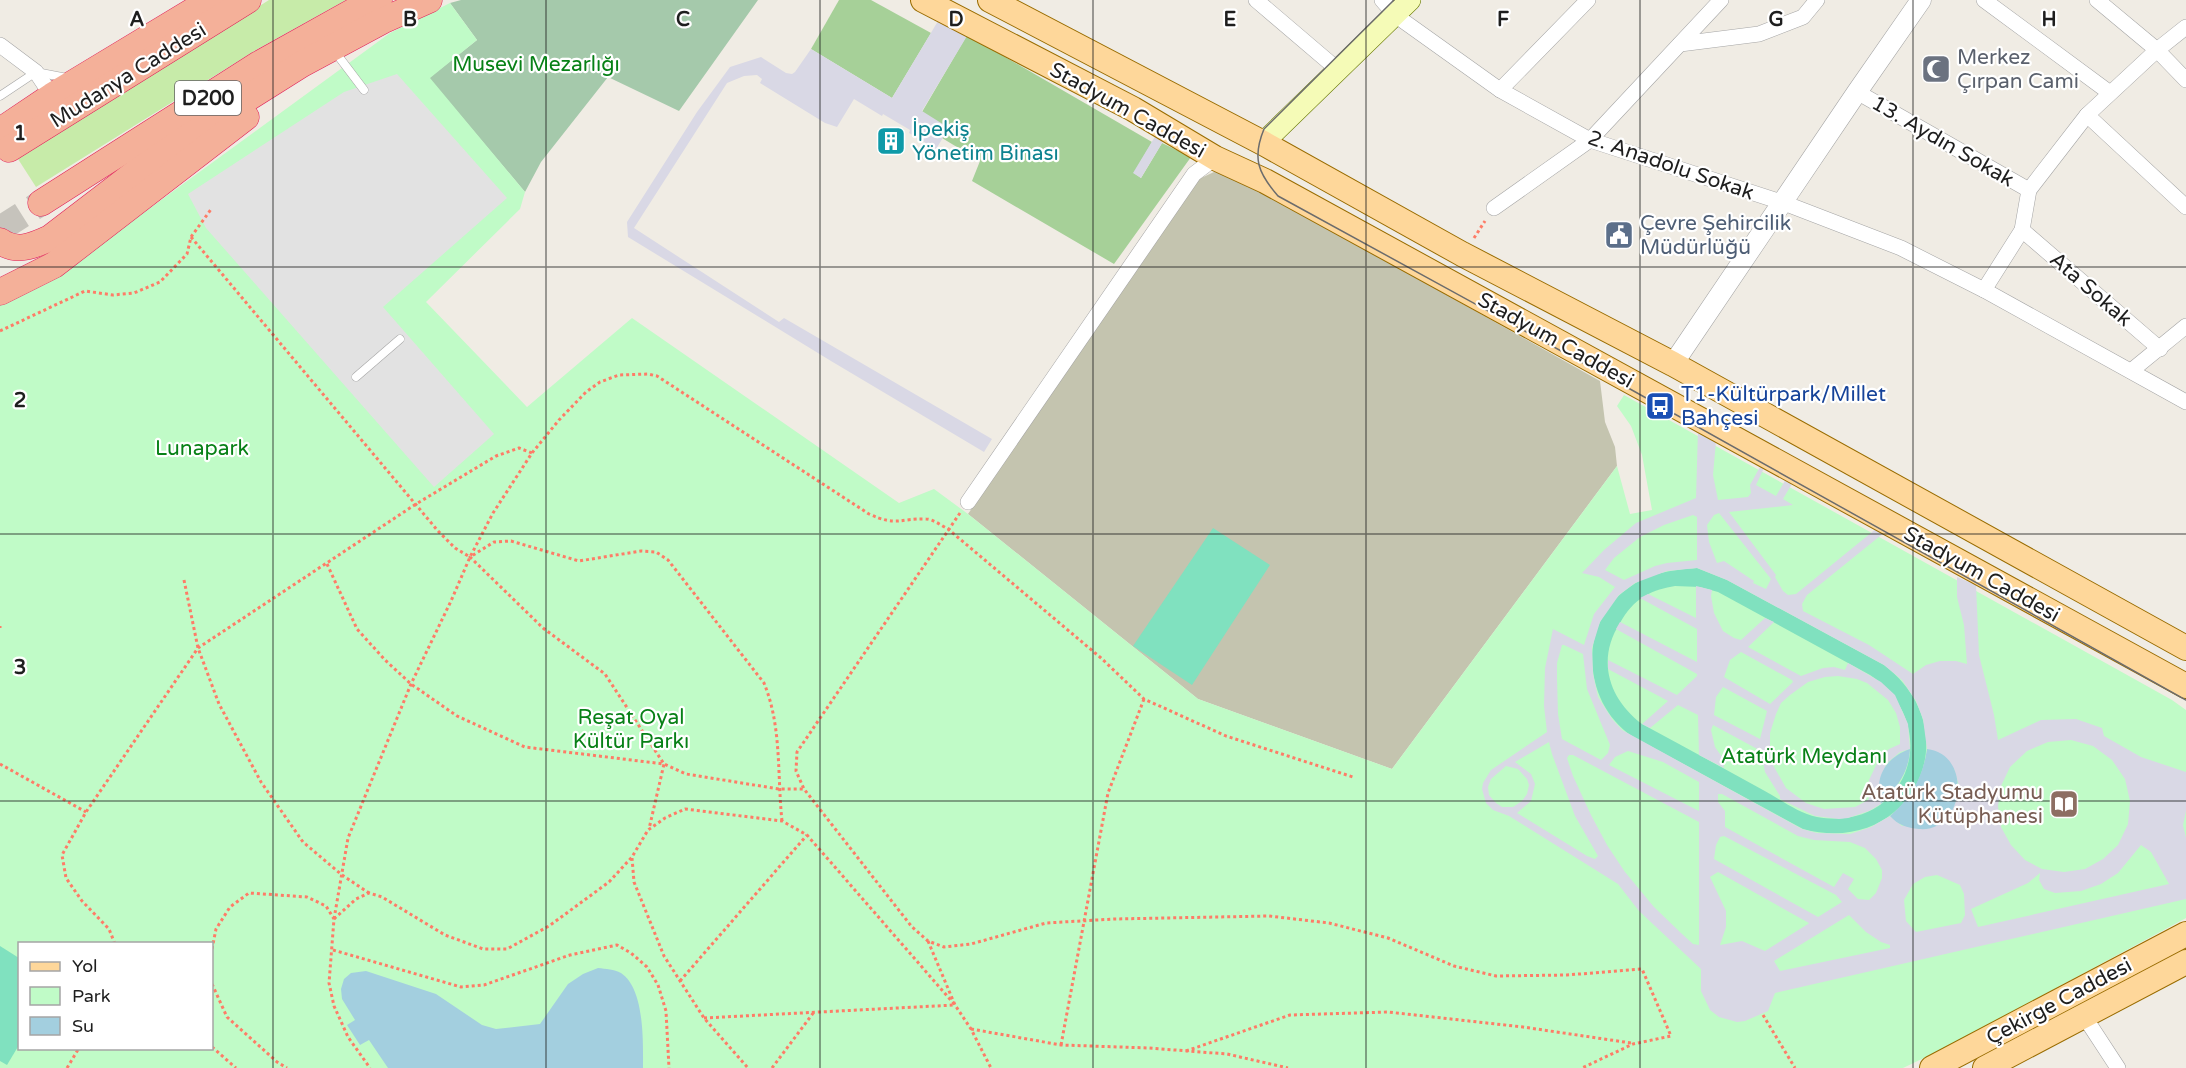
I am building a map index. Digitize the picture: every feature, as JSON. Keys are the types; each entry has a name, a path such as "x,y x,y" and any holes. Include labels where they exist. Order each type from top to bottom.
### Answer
{"highway":[{"path":"4,140 52,96 211,0"},
{"name":"Mudanya Caddesi","path":"4,140 248,0"},
{"path":"0,241 7,246 18,248 34,245 50,238 135,173 380,11 429,0"},
{"name":"D200","path":"41,203 260,64 354,11 380,11"},
{"path":"0,292 54,266 276,94 336,53 380,11"}],"main road":[{"name":"Stadyum Caddesi","path":"923,0 1142,115 1215,158 1275,187 2186,686"},
{"path":"990,0 1263,143 1462,254 1674,364 2186,648"},
{"path":"1263,143 1337,69 1388,8 1410,0"},
{"name":"Çekirge Caddesi","path":"1932,1068 2186,934"},
{"name":"Çekirge Caddesi","path":"1985,1068 2186,962"}],"street":[{"path":"1256,0 1337,69"},
{"path":"1500,90 1588,0"},
{"path":"1494,208 1590,140 1721,0"},
{"path":"1680,44 1758,34 1803,17 1817,0"},
{"path":"1674,364 1921,0"},
{"path":"1984,0 2110,93"},
{"path":"2097,0 2157,50 2186,80"},
{"name":"2. Anadolu Sokak","path":"1388,8 1500,90 1590,140 1784,203 1901,248 1984,290 2186,402"},
{"path":"1984,290 2022,230 2029,190 2087,115 2157,50 2186,27"},
{"path":"0,45 36,72 52,96"},
{"name":"13. Aydın Sokak","path":"1857,92 2029,190"},
{"path":"2087,115 2186,207"},
{"path":"968,502 1194,174 1215,158"},
{"name":"Ata Sokak","path":"2022,230 2160,349"},
{"path":"2131,371 2186,326"},
{"path":"2084,1016 2118,1068"}],"lane":[{"path":"336,53 364,90"},
{"path":"0,96 36,72 78,81"},
{"path":"356,377 399,339"}],"path":[{"path":"0,331 85,291 113,295 134,293 160,282 187,254 192,237 212,208"},
{"path":"1472,239 1478,231"},
{"path":"184,580 198,648 219,704 261,782 303,842 342,875 369,893 382,897 445,935 483,949 507,949 549,926 609,882 632,857 648,830 664,764 605,674 543,628 470,557 455,548 192,237"},
{"path":"370,1068 348,1037 334,1006 329,983 334,919 348,838 411,684 493,513 532,453 566,413 586,392 600,382 619,375 657,376 869,514 884,521 929,519 948,529 1101,658 1144,699 1226,736 1353,777"},
{"path":"114,942 109,929 82,902 66,878 62,855 86,812 198,648 416,504 496,456 519,448 532,453"},
{"path":"968,502 796,752 796,771 804,789 912,927 928,941 944,947 971,944 1046,923 1269,916 1329,923 1388,938 1454,966 1496,976 1568,975 1642,969 1671,1036 1633,1044 1582,1068"},
{"path":"470,557 494,542 511,541 579,561 641,551 656,552 668,560 764,683 772,702 779,752 778,789 782,821"},
{"path":"327,564 357,629 411,684 457,716 525,747 664,764 686,774 778,789 804,789"},
{"path":"1061,1045 1108,793 1144,699"},
{"path":"0,764 86,812"},
{"path":"648,830 665,818 685,809 782,821 807,835 955,1005 971,1029 991,1068"},
{"path":"680,981 807,835"},
{"path":"632,857 634,882 664,956 704,1018 748,1068"},
{"path":"213,944 216,929 230,907 249,893 307,897 326,906 334,919"},
{"path":"334,919 356,899 369,893"},
{"path":"928,941 955,1005"},
{"path":"333,950 461,987 484,985 570,955 617,945 631,952 646,967 658,985 666,1011 669,1068"},
{"path":"213,986 226,1017 286,1068"},
{"path":"704,1018 955,1005"},
{"path":"772,1068 814,1012"},
{"path":"1186,1051 1290,1015 1388,1012 1523,1027 1633,1044"},
{"path":"1763,1014 1795,1068"},
{"path":"971,1029 1061,1045 1227,1054 1288,1068"},
{"path":"213,1048 237,1068"},
{"path":"67,1068 78,1050"}],"shaded area":[{"path":"944,11 973,26 922,111 949,128 936,149 909,133 910,130 854,99 837,127 825,123 760,83 762,79 757,75 744,76 727,83 634,228 779,322 784,318 992,439 984,452 628,237 627,222 697,112 730,67 761,57 786,73 792,74 811,49 892,98"},
{"path":"397,74 507,198 383,307 494,434 434,487 206,228 188,194 344,92"},
{"path":"1162,125 1170,130 1141,178 1133,173"},
{"path":"1214,172 1233,175 1600,381 1605,422 1615,447 1617,466 1392,769 1198,699 968,514 1199,179"},
{"path":"1698,430 1716,441 1713,475 1718,500 1748,497 1751,493 1750,485 1761,465 1764,468 1756,485 1776,496 1786,479 1793,482 1783,499 1793,505 1729,512 1776,575 1783,591 1788,595 1796,594 1877,528 1885,532 1807,595 1802,604 1803,611 1869,645 1913,674 1926,665 1940,661 1967,664 1964,625 1957,597 1957,577 1976,585 1979,655 1998,740 2041,720 2076,719 2102,728 2104,736 2141,757 2186,772 2186,811 2183,825 2186,838 2186,899 1775,993 1768,1011 1745,1021 1737,1022 1719,1017 1710,1010 1701,991 1701,969 1639,911 1618,884 1509,816 1493,810 1486,803 1482,789 1491,770 1547,732 1544,706 1545,668 1553,629 1584,645 1594,614 1615,587 1599,577 1582,573 1604,550 1636,523 1696,498","holes":["1719,513 1771,579 1766,589 1753,583 1754,581 1724,561 1717,563 1709,542 1707,525 1714,515","1693,515 1697,517 1697,560 1655,566 1624,580 1605,570 1614,558 1640,537 1664,525","1697,568 1727,580 1884,665 1902,680 1916,701 1923,719 1927,749 1942,755 1954,769 1959,786 1958,797 1947,818 1902,826 1890,816 1871,827 1850,834 1817,833 1802,829 1622,730 1598,697 1593,674 1592,648 1600,622 1619,595 1635,583 1667,571","1562,645 1564,645 1583,654 1587,689 1610,745 1608,753 1601,760 1562,739 1558,714 1557,663","2071,740 2093,746 2112,760 2125,779 2130,801 2128,824 2118,845 2103,859 2085,869 2064,872 2042,869 2025,860 2011,845 2001,827 1998,806 2001,786 2010,767 2027,751 2048,742","1549,742 1575,816 1598,856 1595,859 1517,813 1531,801 1535,784 1531,774 1515,762","1628,751 1663,762 1699,782 1699,811 1609,765 1615,757","1569,755 1573,755 1699,822 1699,945 1693,944 1654,907 1625,872 1591,815 1573,776 1567,758","1506,766 1518,769 1527,779 1529,785 1527,794 1513,807 1502,807 1489,795 1488,787 1491,779","1718,794 1722,794 1798,836 1814,840 1850,842 1865,848 1876,859 1882,870 1882,878 1876,893 1869,900 1858,899 1848,889 1854,879 1843,873 1834,887 1725,827 1725,811 1718,802","1724,836 1836,895 1842,902 1818,917 1714,859 1716,845 1720,837","2141,845 2151,852 2169,884 1978,927 1971,909 2028,883 2040,873 2039,880 2044,889 2055,893 2081,891 2101,884 2118,873","1718,872 1809,923 1765,951 1742,941 1720,945 1726,927 1726,911 1710,877","1937,875 1960,885 1964,894 1965,915 1961,923 1916,932 1906,921 1904,900 1913,884 1925,877","1849,915 1866,932 1890,945 1890,948 1780,971 1774,961"]},
{"path":"1696,586 1712,590 1714,613 1723,631 1734,638 1741,640 1765,618 1774,622 1748,647 1801,676 1823,668 1834,667 1845,670 1848,663 1881,682 1895,695 1908,724 1910,749 1900,752 1886,764 1879,798 1881,804 1848,818 1815,816 1780,799 1765,772 1761,751 1713,725 1711,730 1715,747 1722,757 1724,768 1699,755 1698,715 1678,705 1650,728 1642,724 1668,701 1608,669 1608,660 1677,695 1697,674 1616,629 1620,622 1697,662 1697,629 1640,598 1648,594 1696,618","holes":["1741,652 1792,680 1793,682 1770,704 1724,677 1730,660","1838,676 1867,683 1888,700 1896,713 1900,727 1900,744 1889,749 1880,757 1869,780 1871,794 1868,800 1855,807 1824,809 1806,803 1786,788 1770,755 1770,733 1781,703 1808,682","1723,687 1767,711 1760,739 1714,715 1716,697"]}],"green space":[{"path":"269,0 346,0 256,50 36,187 18,159"},
{"name":"Musevi Mezarlığı","path":"461,0 758,0 679,111 608,77 541,162 525,192 429,78 477,40 450,3"},
{"path":"839,0 871,0 931,33 892,98 811,49"},
{"name":"Reşat Oyal Kültür Parkı","path":"450,3 477,40 430,78 525,192 520,209 426,302 527,407 632,318 899,503 934,489 1198,699 1392,769 1617,466 1630,514 1652,510 1642,455 1631,426 1617,406 1624,395 2172,700 2186,710 2186,918 1947,1047 1903,1068 0,1068 0,305 46,284 390,33"},
{"path":"967,35 1152,142 1134,173 1141,178 1162,143 1191,157 1114,264 972,181 980,161 942,138 948,128 922,112"},
{"path":"1213,528 1270,565 1192,685 1133,646"},
{"path":"1697,568 1727,580 1884,665 1910,693 1924,723 1926,754 1917,783 1899,808 1873,825 1841,833 1803,829 1632,736 1616,722 1604,704 1596,684 1592,664 1594,643 1600,623 1611,604 1627,589 1643,579 1669,571","holes":["1675,586 1700,587 1718,592 1870,675 1893,696 1906,721 1910,747 1906,771 1893,793 1874,809 1848,818 1810,815 1642,724 1631,714 1614,691 1608,665 1609,651 1620,623 1634,604 1652,592"]},
{"path":"0,946 18,957 18,1047 7,1065 0,1061"}],"water":[{"path":"1910,749 1901,779 1881,804 1880,777 1894,757"},
{"path":"1927,749 1942,754 1952,764 1957,778 1958,792 1954,807 1946,819 1934,827 1911,828 1900,824 1890,816 1915,786"},
{"path":"598,968 621,973 635,991 641,1017 643,1068 388,1068 369,1040 360,1045 347,1025 355,1020 342,999 341,989 344,979 351,973 366,971 436,994 482,1025 496,1029 540,1024 568,984"}],"tunnel":[{"path":"0,229 41,203"}],"tram line":[{"path":"1394,0 1264,129 1258,148 1259,165 1266,180 1278,196 1605,375 2186,700"}],"place":[{"name":"Merkez Çırpan Cami","path":"1936,69"},
{"name":"İpekiş Yönetim Binası","path":"891,141"},
{"name":"Çevre Şehircilik Müdürlüğü","path":"1619,235"},
{"name":"T1-Kültürpark/Millet Bahçesi","path":"1660,406"},
{"name":"Atatürk Stadyumu Kütüphanesi","path":"2064,804"}],"park label":[{"name":"Lunapark","path":"202,448"},
{"name":"Atatürk Meydanı","path":"1804,756"}]}
